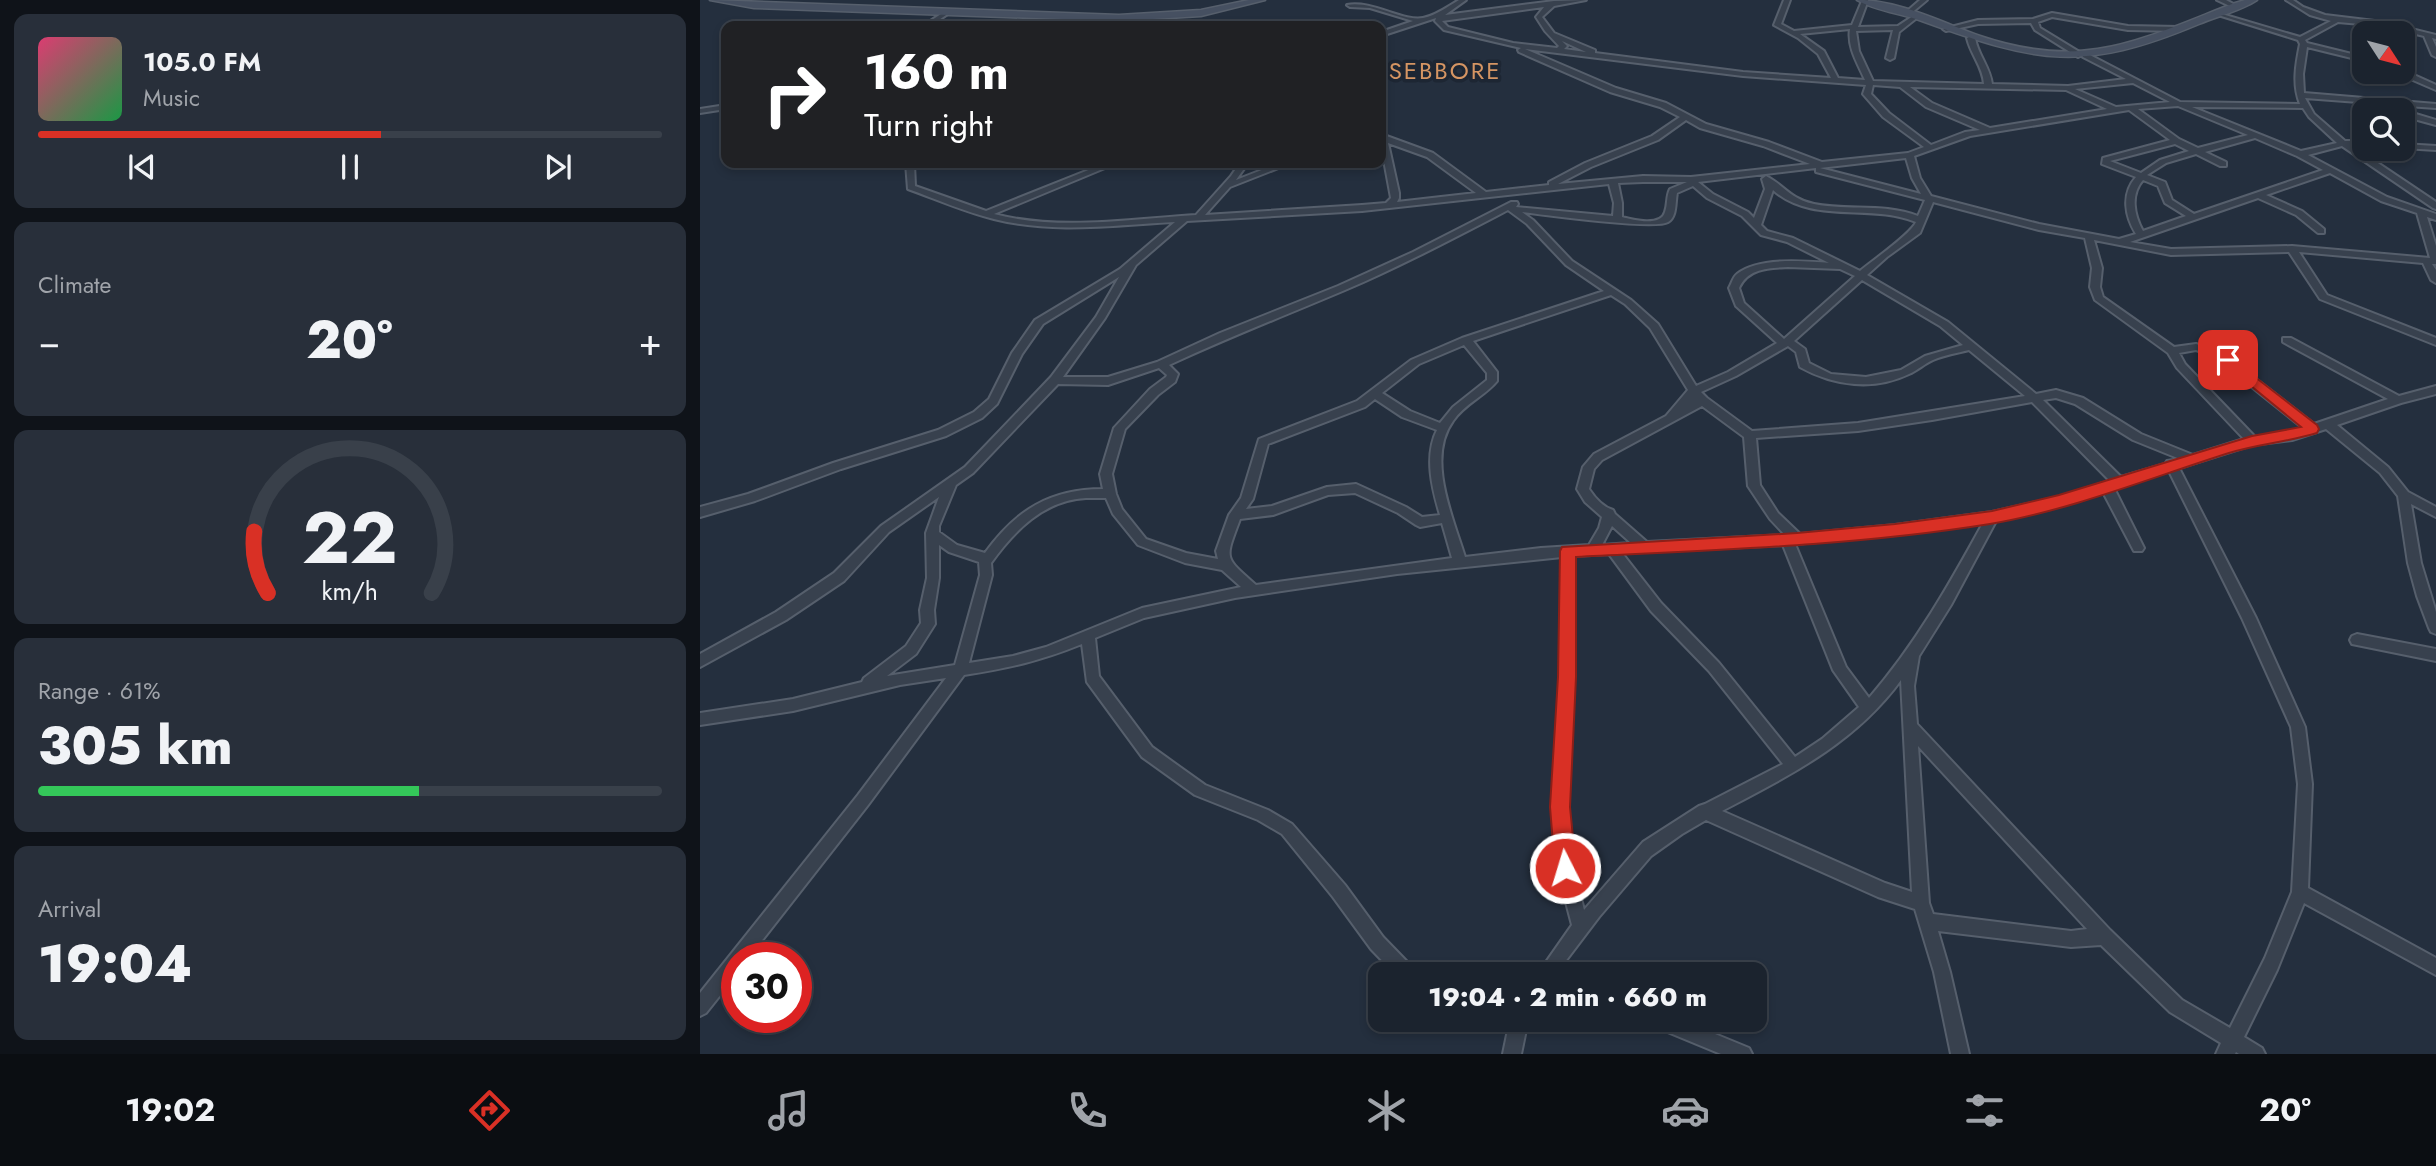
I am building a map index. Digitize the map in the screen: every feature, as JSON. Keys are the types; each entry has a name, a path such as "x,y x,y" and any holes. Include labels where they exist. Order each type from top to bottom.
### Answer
{"main road":[{"path":"714,0 754,5 1099,21"},
{"path":"1165,21 1261,0"},
{"path":"1863,0 1971,38 2018,50 2082,55 2128,48 2253,0"}],"street":[{"path":"1463,0 1441,16 1440,25 1446,29 1513,45 1743,74 1902,85 2067,88 2132,80"},
{"path":"1509,0 1516,7"},
{"path":"1386,32 1441,16 1583,0"},
{"path":"1787,0 1777,25 1820,48 1835,79"},
{"path":"1863,0 1853,28 1855,51 1870,83 1867,94 1886,115 1930,148"},
{"path":"1890,58 1898,28 1924,0"},
{"path":"2220,0 2234,6"},
{"path":"2289,0 2307,13 2335,21 2382,24 2432,36 2436,55"},
{"path":"1556,3 1548,6 1539,17 1547,30 1597,55"},
{"path":"1350,5 1371,6 1420,20"},
{"path":"934,21 947,12"},
{"path":"2217,13 2352,56"},
{"path":"1947,29 1978,22 2034,21 2052,15 2129,27 2179,29"},
{"path":"2034,21 2037,29 2082,55 2179,104 2300,154 2384,199 2436,217"},
{"path":"2335,21 2303,42 2300,96 2304,106 2321,124 2386,175 2436,206"},
{"path":"1793,33 1853,28 1898,28"},
{"path":"1832,39 1843,30"},
{"path":"1554,35 1563,46 1558,51"},
{"path":"1971,38 1978,60 1989,76 1988,85"},
{"path":"1513,45 1579,76 1628,95 1655,101 1703,126 1766,144 1823,166"},
{"path":"2415,78 2436,88"},
{"path":"1902,85 1929,104 1988,130"},
{"path":"2067,88 2114,109"},
{"path":"2300,96 2352,99"},
{"path":"912,168 911,187 985,214 1037,224 1111,224 1484,195 1613,181 1693,181 1764,176 1909,155 1968,134 2114,109 2179,104 2304,106"},
{"path":"2415,104 2436,106"},
{"path":"2130,107 2176,141 2223,164"},
{"path":"700,111 721,108"},
{"path":"1055,380 1108,381 1161,364 1366,277 1511,208 1588,165 1655,138 1685,117"},
{"path":"2415,117 2436,123"},
{"path":"2141,235 2133,224 2130,207 2133,188 2139,176 2195,151 2257,135"},
{"path":"1386,138 1430,155 1484,195"},
{"path":"2176,141 2121,153 2105,160 2105,163 2162,184 2168,201 2196,218"},
{"path":"2300,154 2352,144"},
{"path":"2415,147 2436,148"},
{"path":"1670,420 1672,414 1694,391 1732,374 1786,342 1860,275 1917,231 1929,200 1916,178 1909,155"},
{"path":"1386,159 1395,202"},
{"path":"985,214 1100,168"},
{"path":"1198,218 1242,168"},
{"path":"1251,168 1256,173"},
{"path":"1228,186 1272,168"},
{"path":"1812,168 1929,200 2089,237 2171,252 2292,249 2436,261 2421,212"},
{"path":"2118,243 2328,171"},
{"path":"1764,176 1786,196 1808,208 1892,211 1922,221"},
{"path":"1756,225 1769,189 1764,176"},
{"path":"1613,181 1618,203 1616,219"},
{"path":"1511,208 1616,219 1628,223 1663,221 1668,217 1673,191 1693,181"},
{"path":"1693,181 1710,196 1745,214 1764,233 1790,240 1860,275 1944,324 1972,346 2034,398 2112,484 2138,548"},
{"path":"2259,195 2299,213 2321,231"},
{"path":"1511,208 1530,222 1569,262 1613,291 1654,326 1694,391 1703,401 1750,435 1776,430 1823,430 1890,423 2056,394 2066,395 2137,437 2192,459"},
{"path":"700,512 751,498 837,466 942,433 978,415 993,401 1017,353 1039,322 1093,291 1184,219"},
{"path":"2089,237 2097,268 2095,286 2098,298 2172,351 2181,366 2252,441"},
{"path":"2292,249 2323,297 2436,342"},
{"path":"2426,260 2436,279"},
{"path":"700,661 781,616 839,577 886,529 929,496 950,485 993,448 1055,380 1100,318 1133,262"},
{"path":"1847,269 1792,263 1769,264 1742,276 1735,285 1735,296 1740,304 1801,351 1804,365 1829,377 1851,382 1867,381 1906,371 1929,358 1972,346"},
{"path":"1226,566 1222,551 1235,515 1247,499 1263,442 1340,414 1376,394 1415,362 1466,341 1613,291"},
{"path":"2287,340 2398,400"},
{"path":"1460,562 1438,480 1436,460 1443,428 1449,418 1492,381 1492,372 1466,341"},
{"path":"2172,351 2196,347 2217,354 2312,429"},
{"path":"1161,364 1173,374 1120,428 1105,474 1110,494 1117,511 1142,542 1185,558 1226,566 1253,590"},
{"path":"700,719 793,705 900,679 1013,662 1088,636 1142,613 1253,590 1460,562 1568,551 1792,539 1895,530 1992,517 2252,441 2292,436 2436,390"},
{"path":"1376,394 1405,414 1443,428"},
{"path":"1644,547 1609,513 1589,499 1583,489 1589,467 1607,451 1703,401"},
{"path":"2328,424 2384,470 2404,495 2436,512"},
{"path":"1750,435 1754,486 1792,539 1840,670 1868,708"},
{"path":"2171,464 2249,618 2298,727 2305,784 2300,892 2271,964 2229,1047"},
{"path":"860,688 911,650 928,624 927,610 933,579 932,533 950,485"},
{"path":"1235,515 1273,510 1327,491 1356,488 1402,510 1420,522 1448,519"},
{"path":"985,562 999,541 1013,528 1055,500 1083,494 1110,494"},
{"path":"2404,495 2411,553 2422,595 2436,628"},
{"path":"1593,550 1605,528 1609,513"},
{"path":"1554,962 1580,925 1650,846 1704,811 1793,765 1847,728 1868,708 1913,656 1992,517"},
{"path":"751,942 863,800 960,670 986,575 985,562 982,557 953,549 932,533"},
{"path":"1612,549 1656,607 1714,667 1793,765"},
{"path":"1568,551 1567,677 1560,807 1565,868 1580,925"},
{"path":"1088,636 1092,678 1147,752 1200,790 1263,815 1287,829 1339,891 1377,943 1395,962"},
{"path":"2357,640 2436,655"},
{"path":"1913,656 1907,686 1921,904 1929,922 1960,1054"},
{"path":"1910,727 2104,936 2176,1006 2229,1047 2256,1054"},
{"path":"1704,811 1884,891 1921,904"},
{"path":"2300,892 2436,967"},
{"path":"1929,922 2071,939 2104,936"},
{"path":"700,1007 721,980"},
{"path":"1512,1054 1517,1032"},
{"path":"1689,1032 1743,1054"}],"district":[{"name":"SEBBORE","path":"1445,71"}],"route":[{"path":"1565,868 1560,807 1567,677 1568,551 1797,539 1992,517 2059,501 2252,441 2292,436 2312,429 2228,360"}]}
